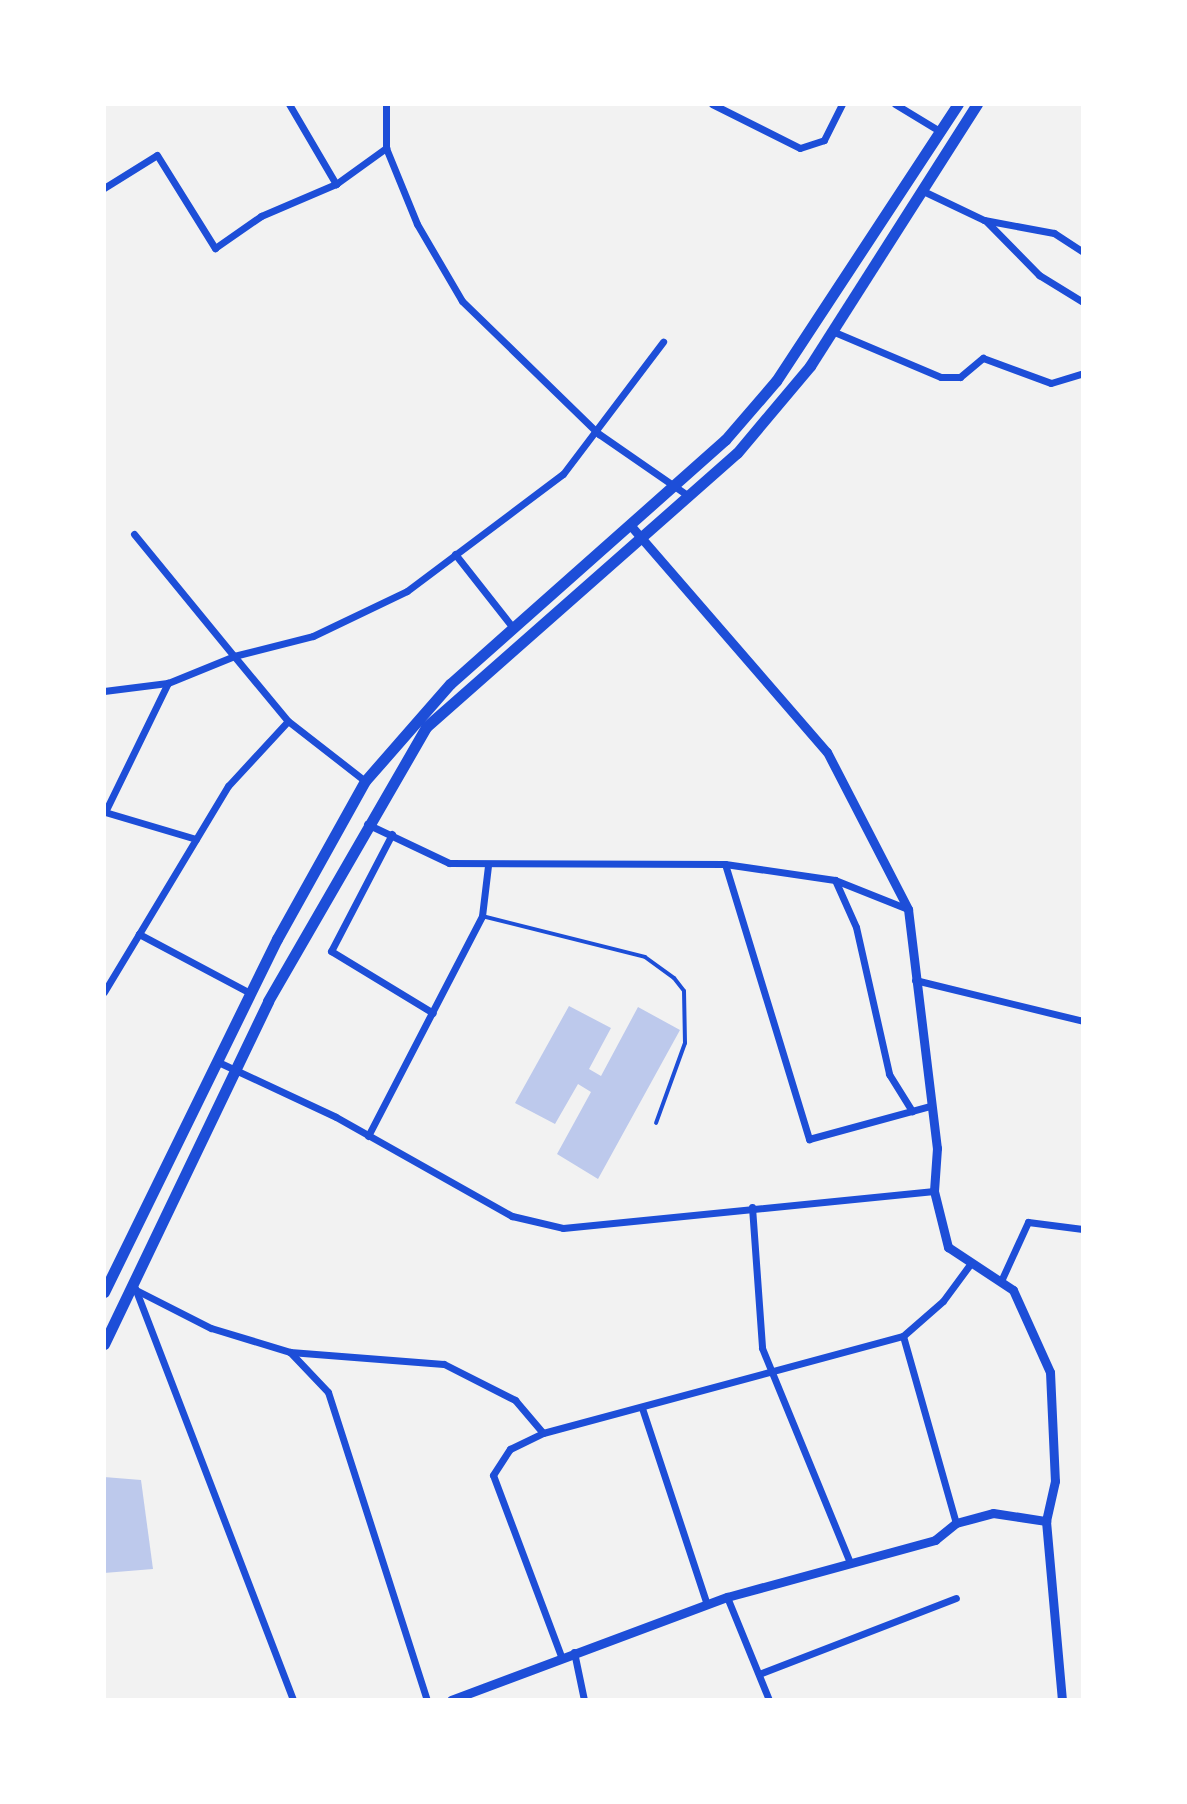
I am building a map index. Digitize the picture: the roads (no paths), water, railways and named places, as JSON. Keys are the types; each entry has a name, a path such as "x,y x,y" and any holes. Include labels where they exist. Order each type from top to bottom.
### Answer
{"main road":[{"path":"104,1292 250,993 365,781 450,684 631,526 776,381 958,104"},
{"path":"104,1344 134,1288 234,1069 365,823 426,727 737,453 832,331 977,104"}],"street":[{"path":"289,104 336,184"},
{"path":"386,104 386,148 417,224 462,301 599,434 687,495"},
{"path":"712,104 800,148 824,140 842,104"},
{"path":"895,104 941,132"},
{"path":"104,188 157,155 215,248 261,216 336,184 386,148"},
{"path":"921,190 984,220 1054,233 1083,252"},
{"path":"984,220 1039,275 1083,302"},
{"path":"832,331 941,377 960,377 983,358 1051,383 1083,373"},
{"path":"104,691 168,683 234,656 359,617 455,554 563,474 599,434 663,342"},
{"path":"631,526 827,752 908,909 937,1148 934,1191 948,1247 1001,1281 1035,1327 1050,1372 1055,1481 1046,1521 1062,1700"},
{"path":"134,534 288,721 365,781"},
{"path":"455,554 514,629"},
{"path":"168,683 104,812 196,839"},
{"path":"104,992 228,786 288,721"},
{"path":"365,823 449,863 488,866 577,859 725,864 835,880 908,909"},
{"path":"392,834 331,951 433,1013"},
{"path":"725,864 809,1139 930,1106"},
{"path":"368,1136 482,916 488,866"},
{"path":"835,880 856,927 889,1074 912,1111"},
{"path":"139,934 250,993"},
{"path":"915,980 1083,1021"},
{"path":"216,1061 368,1136 512,1216 563,1228 934,1191"},
{"path":"752,1207 753,1282 773,1374 850,1563"},
{"path":"1001,1281 1028,1222 1083,1229"},
{"path":"561,1656 493,1475 510,1449 543,1433 773,1374 903,1336 943,1301 971,1263"},
{"path":"134,1288 211,1328 290,1352 444,1364 515,1400 543,1433"},
{"path":"134,1288 293,1700"},
{"path":"903,1336 956,1523"},
{"path":"290,1352 328,1392 427,1700"},
{"path":"642,1408 707,1605"},
{"path":"451,1700 561,1656 727,1597 935,1540 956,1523 993,1513 1046,1521"},
{"path":"727,1597 769,1700"},
{"path":"759,1674 956,1598"},
{"path":"574,1652 584,1700"}],"lane":[{"path":"482,916 645,957 674,978 684,991 685,1043 656,1123"}]}
